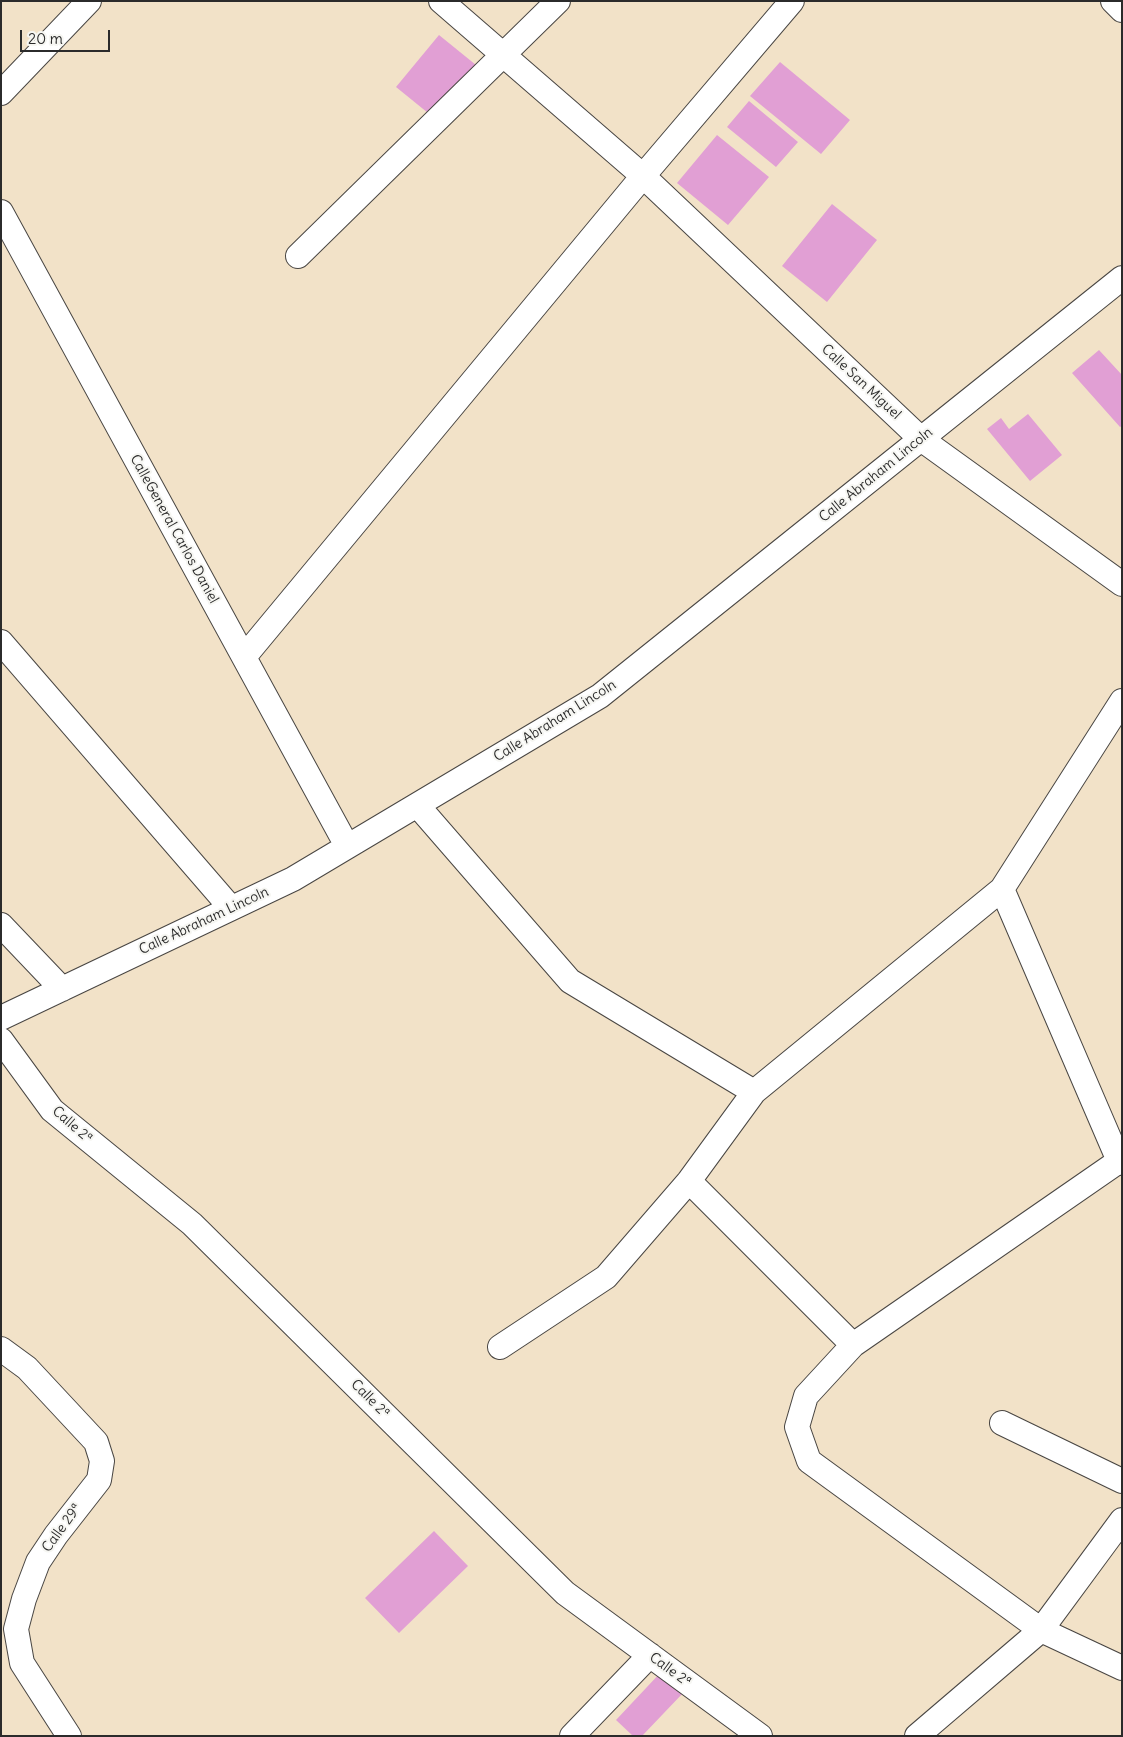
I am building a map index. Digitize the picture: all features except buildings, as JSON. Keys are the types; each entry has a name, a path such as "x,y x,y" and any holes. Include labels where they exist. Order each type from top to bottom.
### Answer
{"street":[{"path":"1,93 89,1"},
{"name":"Calle San Miguel","path":"441,1 643,176 921,439 1122,584"},
{"path":"298,256 558,1"},
{"path":"244,657 643,176 792,1"},
{"path":"1113,1 1122,10"},
{"name":"CalleGeneral Carlos Daniel","path":"1,212 347,846"},
{"name":"Calle Abraham Lincoln","path":"1,1018 293,879 600,696 1122,278"},
{"path":"1,642 231,908"},
{"path":"500,1347 606,1278 689,1181 754,1092 1002,889 1122,701"},
{"path":"418,806 570,981 754,1092"},
{"path":"1002,889 1121,1162 853,1345 806,1396 797,1427 808,1461 1041,1630 1122,1668"},
{"path":"1,925 62,989"},
{"name":"Calle 2ª","path":"1,1040 52,1110 192,1224 565,1593 760,1736"},
{"path":"689,1181 853,1345"},
{"name":"Calle 29ª","path":"1,1349 27,1368 96,1442 102,1461 99,1480 56,1535 38,1562 24,1599 16,1629 22,1663 68,1736"},
{"path":"1002,1423 1122,1481"},
{"path":"917,1736 1041,1630 1122,1520"},
{"path":"572,1736 650,1655"}]}
